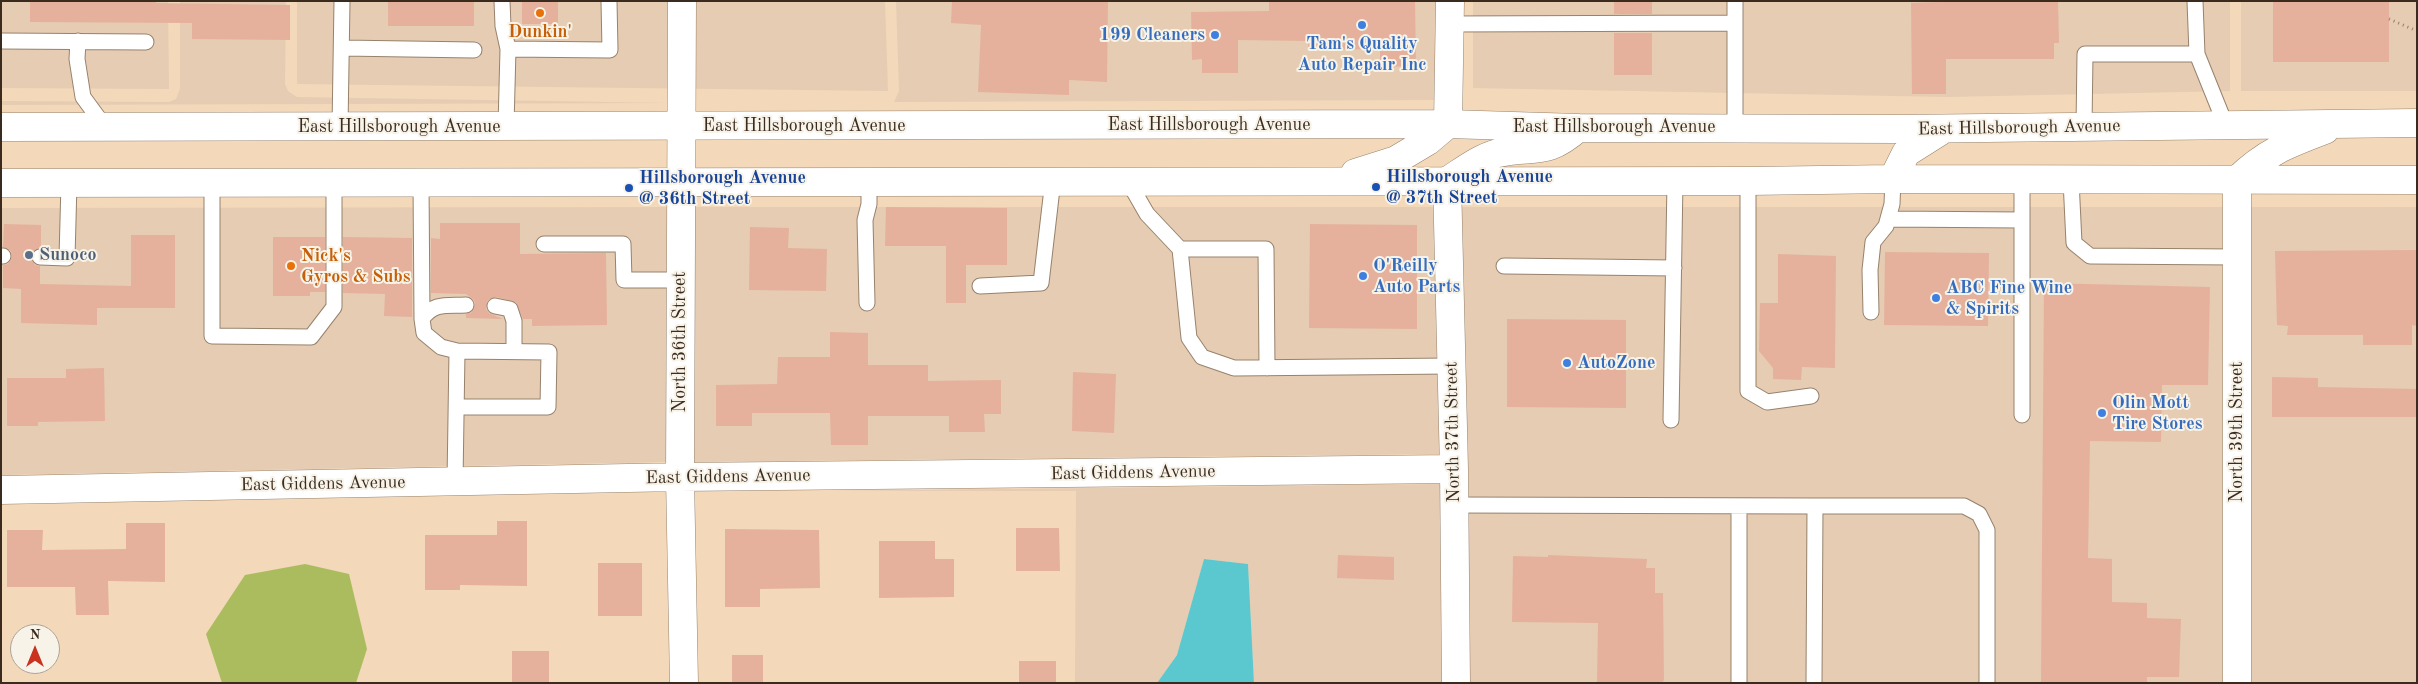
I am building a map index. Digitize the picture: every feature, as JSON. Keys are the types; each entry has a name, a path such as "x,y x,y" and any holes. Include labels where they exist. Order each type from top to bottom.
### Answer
{"main road":[{"name":"North 36th Street","path":"682,1 680,477 684,683"},
{"path":"1330,181 1396,160 1428,141 1448,124 1450,13"},
{"name":"East Hillsborough Avenue","path":"1,128 1448,124 1578,128 1944,128 2084,127 2221,114 2343,123 2417,123"},
{"path":"2237,180 2257,161 2287,144 2343,123"},
{"path":"1447,181 1483,158 1499,153 1547,148 1564,140 1578,128"},
{"path":"1893,179 1906,153 1944,128"},
{"name":"North 39th Street","path":"2237,180 2237,683"},
{"path":"1,182 2417,180"},
{"name":"North 37th Street","path":"1447,181 1455,505 1456,683"},
{"name":"East Giddens Avenue","path":"1,490 680,477 1454,469"}],"lane":[{"path":"340,127 342,1"},
{"path":"502,1 503,26 508,49 506,126"},
{"path":"508,49 610,50 609,1"},
{"path":"1735,1 1735,127"},
{"path":"2195,1 2197,54 2221,114"},
{"path":"1450,13 1735,23"},
{"path":"1,40 146,42"},
{"path":"78,41 77,59 83,98 105,127"},
{"path":"342,48 474,50"},
{"path":"2084,127 2086,54 2197,54"},
{"path":"1871,312 1870,270 1873,242 1886,226 1892,204 1893,179"},
{"path":"2022,179 2022,415"},
{"path":"866,303 865,220 869,204 869,180"},
{"path":"980,286 1041,283 1053,180"},
{"path":"2071,180 2074,243 2090,256 2237,257"},
{"path":"421,181 422,319 424,333 441,347 457,351 548,352 548,407 457,407"},
{"path":"1128,181 1147,214 1180,249 1189,338 1202,357 1234,368 1452,366"},
{"path":"1671,420 1675,181"},
{"path":"1748,181 1748,391 1767,402 1810,396"},
{"path":"40,256 68,258 69,182"},
{"path":"212,182 212,336 311,337 334,307 334,182"},
{"path":"1888,219 2022,220"},
{"path":"544,244 623,244 624,280 681,280"},
{"path":"1180,249 1266,249 1267,368"},
{"path":"1504,266 1674,268"},
{"path":"422,319 429,309 440,306 466,305"},
{"path":"495,306 510,309 514,321 514,351"},
{"path":"455,482 457,351"},
{"path":"1455,505 1964,506 1979,514 1987,530 1987,683"},
{"path":"1739,506 1739,683"},
{"path":"1814,683 1815,506"}],"path":[{"path":"2389,19 2417,31"}],"shaded area":[{"path":"1,1 168,1 169,89 1,88"},
{"path":"180,1 286,1 285,84 288,91 297,97 669,103 1,105 1,101 169,102 176,99 180,89"},
{"path":"297,1 885,1 888,91 297,84"},
{"path":"896,1 1437,1 1435,100 894,102 899,91"},
{"path":"1473,1 2230,1 2230,91 1947,97 1473,88"},
{"path":"2241,1 2417,1 2417,91 2241,91"},
{"path":"668,207 666,462 1,475 1,208"},
{"path":"694,207 1434,207 1441,454 693,462"},
{"path":"1461,207 2224,207 2224,683 1469,683 1468,454"},
{"path":"2250,207 2417,207 2417,683 2251,683"},
{"path":"1441,484 1442,683 1254,683 1248,564 1204,559 1177,655 1157,683 1075,683 1076,491 829,491"}],"green space":[{"path":"305,564 349,574 367,649 356,683 222,683 206,634 245,575"}],"water":[{"path":"1204,559 1248,564 1254,683 1157,683 1177,655"}],"building":[{"path":"30,1 156,1 156,3 290,5 290,40 192,39 192,23 30,22"},
{"path":"388,1 474,1 474,26 388,26"},
{"name":"Dunkin'","path":"522,1 558,1 558,24 522,24"},
{"path":"952,1 1108,1 1107,82 1069,80 1069,95 978,92 981,25 951,23"},
{"path":"1269,1 1415,1 1416,66 1380,67 1380,49 1308,50 1308,41 1238,40 1238,73 1202,73 1202,59 1192,60 1191,12 1269,11"},
{"path":"1614,1 1652,1 1652,14 1614,14"},
{"path":"2058,1 2059,43 2054,43 2054,59 1946,59 1946,94 1912,94 1911,3"},
{"path":"2273,1 2389,1 2389,62 2273,62"},
{"path":"1614,33 1652,33 1652,75 1614,75"},
{"path":"886,207 1007,208 1007,265 966,265 966,303 946,303 946,246 885,246"},
{"path":"440,223 520,223 520,254 606,253 607,325 532,326 532,319 523,319 516,302 496,297 488,300 486,309 489,313 503,319 466,318 466,314 471,313 475,305 474,300 466,294 431,293 431,238 440,239"},
{"path":"4,224 41,225 41,248 32,252 31,257 35,265 40,266 40,284 131,286 131,235 175,235 175,308 97,308 97,325 21,323 21,289 3,288 3,265 8,264 12,256 11,251 3,247"},
{"name":"O'Reilly Auto Parts","path":"1310,224 1417,225 1417,329 1309,328"},
{"path":"750,227 789,228 788,248 827,249 826,291 749,290"},
{"name":"Nick's Gyros & Subs","path":"273,237 325,237 325,292 310,292 310,296 273,296"},
{"path":"343,237 412,238 412,317 384,316 385,294 343,293"},
{"path":"2417,250 2417,326 2412,325 2412,345 2363,345 2363,335 2287,335 2288,326 2277,325 2275,251"},
{"name":"ABC Fine Wine & Spirits","path":"1885,252 1989,253 1988,326 1884,325"},
{"path":"1778,254 1836,256 1835,368 1802,367 1801,380 1773,379 1773,368 1759,351 1760,303 1778,303"},
{"name":"Olin Mott Tire Stores","path":"2044,283 2210,287 2208,385 2162,385 2161,442 2090,441 2088,558 2112,559 2112,602 2147,603 2147,618 2181,619 2179,677 2147,677 2147,683 2041,683"},
{"name":"AutoZone","path":"1507,319 1626,320 1626,408 1507,407"},
{"path":"830,332 868,333 868,365 928,365 928,381 1001,380 1001,414 984,414 985,432 949,432 949,416 868,416 868,445 831,445 830,413 752,413 752,426 716,426 716,385 777,384 778,357 830,357"},
{"path":"104,368 105,421 38,422 38,426 7,426 7,378 66,378 66,369"},
{"path":"1073,372 1116,374 1114,433 1072,431"},
{"path":"2272,377 2318,378 2318,387 2417,389 2417,417 2272,417"},
{"path":"497,521 527,521 527,586 460,585 460,590 425,590 425,535 497,535"},
{"path":"126,523 165,523 165,582 108,581 109,615 76,615 75,587 7,587 7,530 43,530 42,550 126,549"},
{"path":"1016,528 1059,528 1060,571 1016,571"},
{"path":"725,529 819,530 820,588 760,589 760,607 725,607"},
{"path":"879,541 935,541 935,559 954,559 954,597 879,598"},
{"path":"1338,555 1394,557 1394,580 1337,578"},
{"path":"1548,555 1647,559 1646,568 1655,568 1655,593 1663,593 1664,680 1662,683 1597,683 1598,623 1512,622 1513,556 1548,557"},
{"path":"598,563 642,563 642,616 598,616"},
{"path":"512,651 549,651 549,683 512,683"},
{"path":"732,655 763,655 763,683 732,683"},
{"path":"1019,661 1056,661 1056,683 1019,683"}],"place":[{"name":"Dunkin'","path":"540,13"},
{"name":"Tam's Quality Auto Repair Inc","path":"1362,25"},
{"name":"199 Cleaners","path":"1215,35"},
{"name":"Hillsborough Avenue @ 37th Street","path":"1376,187"},
{"name":"Hillsborough Avenue @ 36th Street","path":"629,188"},
{"name":"Sunoco","path":"29,255"},
{"name":"Nick's Gyros & Subs","path":"291,266"},
{"name":"O'Reilly Auto Parts","path":"1363,276"},
{"name":"ABC Fine Wine & Spirits","path":"1936,298"},
{"name":"AutoZone","path":"1567,363"},
{"name":"Olin Mott Tire Stores","path":"2102,413"}]}
